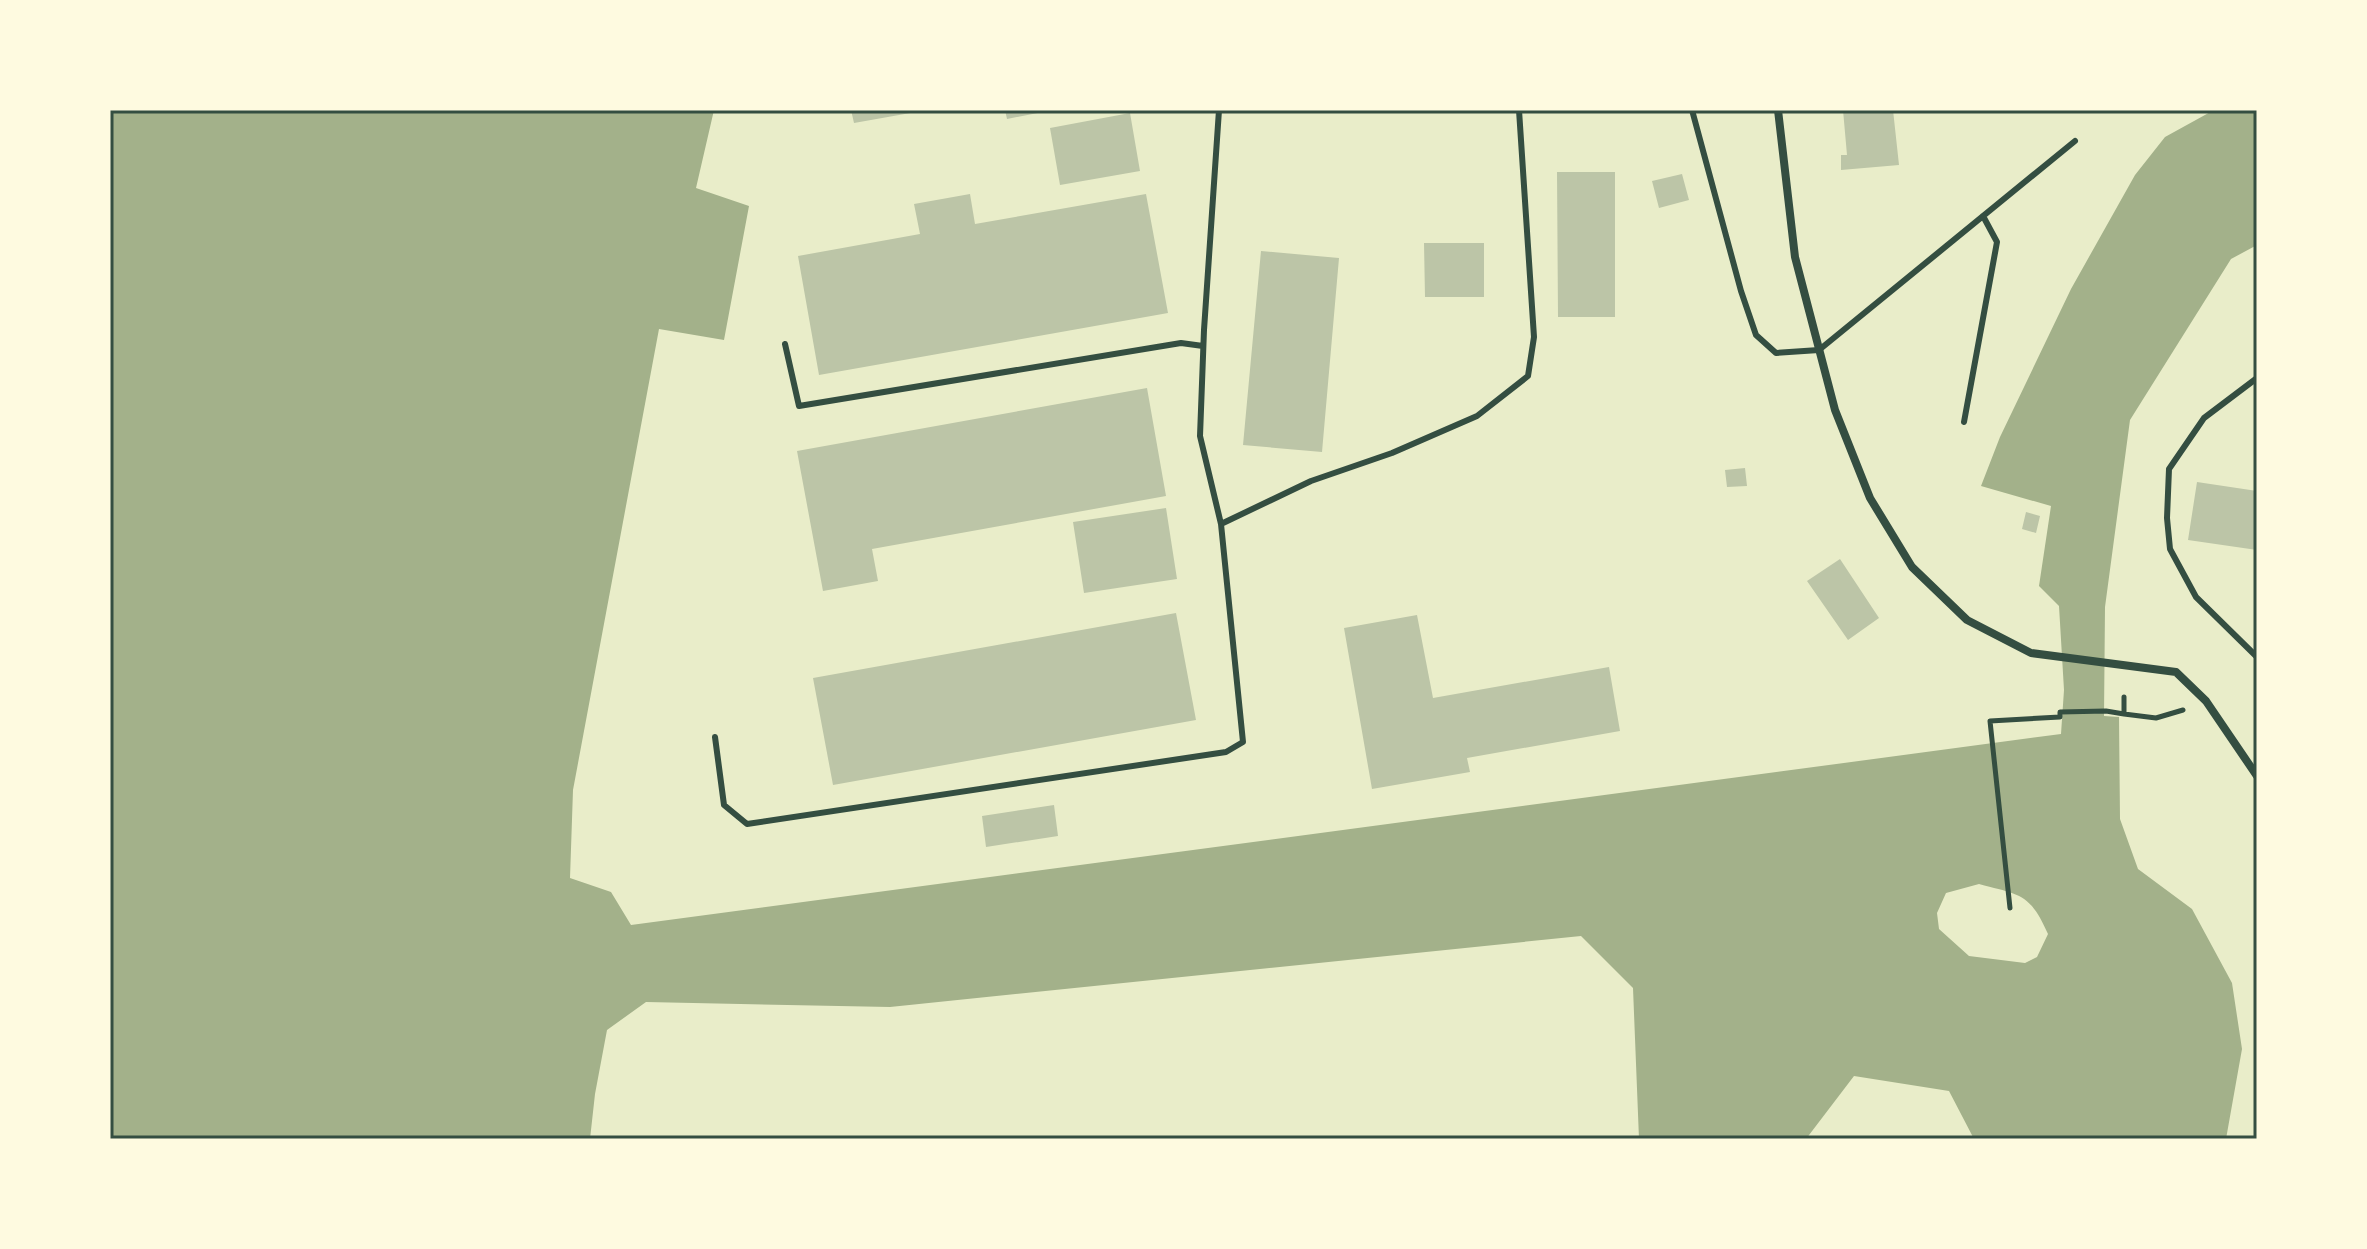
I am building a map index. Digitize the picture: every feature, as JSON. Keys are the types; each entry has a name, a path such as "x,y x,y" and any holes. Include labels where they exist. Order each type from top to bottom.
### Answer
{"street":[{"path":"1778,110 1795,257 1835,410 1870,498 1912,567 1967,620 2031,653 2176,672 2206,701 2257,776"}],"lane":[{"path":"715,737 724,805 747,824 1226,752 1243,742 1221,524 1200,436 1219,110"},
{"path":"1221,524 1311,481 1392,453 1477,416 1528,376 1534,337 1519,110"},
{"path":"1692,110 1756,335 1776,353 1819,350 2075,141"},
{"path":"1964,422 1997,242 1983,216"},
{"path":"785,344 799,406 1181,343 1203,346"},
{"path":"2257,378 2204,418 2169,469 2167,518 2170,549 2196,597 2257,657"}],"path":[{"path":"2124,697 2124,714"},
{"path":"2010,908 1990,721 2060,717 2060,712 2106,711 2156,718 2206,701"}],"shaded area":[{"path":"110,110 714,110 696,188 749,206 724,340 659,329 573,790 570,878 611,892 631,925 2061,734 2064,690 2059,606 2039,586 2051,506 1981,486 2000,437 2071,289 2135,175 2165,137 2214,110 2257,110 2257,245 2231,259 2130,420 2105,607 2104,716 2119,717 2120,819 2138,869 2192,909 2232,983 2242,1049 2226,1139 1974,1139 1949,1091 1854,1076 1806,1139 1639,1139 1633,988 1581,936 890,1007 646,1002 607,1030 590,1139 110,1139","holes":["1979,884 2014,894 2035,910 2048,934 2037,957 2025,963 1969,956 1939,929 1937,913 1946,893"]}],"building":[{"path":"851,110 916,110 916,112 854,123"},
{"path":"1005,110 1048,110 1048,111 1007,119"},
{"path":"1843,110 1893,110 1899,165 1841,170 1841,155 1847,155"},
{"path":"1130,113 1140,171 1060,185 1050,128"},
{"path":"1557,172 1615,172 1615,317 1558,317"},
{"path":"1682,174 1689,200 1659,208 1652,181"},
{"path":"970,194 975,224 1146,194 1168,313 819,375 798,256 920,234 914,204"},
{"path":"1424,243 1484,243 1484,297 1425,297"},
{"path":"1261,251 1339,258 1322,452 1243,445"},
{"path":"1147,388 1166,496 872,549 878,581 823,591 797,451"},
{"path":"1745,468 1747,486 1727,487 1725,470"},
{"path":"2197,482 2257,491 2257,550 2188,540"},
{"path":"1166,508 1177,579 1084,593 1073,522"},
{"path":"2026,512 2040,516 2036,533 2022,529"},
{"path":"1840,559 1879,618 1848,640 1807,581"},
{"path":"1176,613 1196,720 833,785 813,678"},
{"path":"1417,615 1433,698 1609,667 1620,731 1467,758 1470,772 1372,789 1344,628"},
{"path":"1054,805 1058,836 986,847 982,816"}]}
